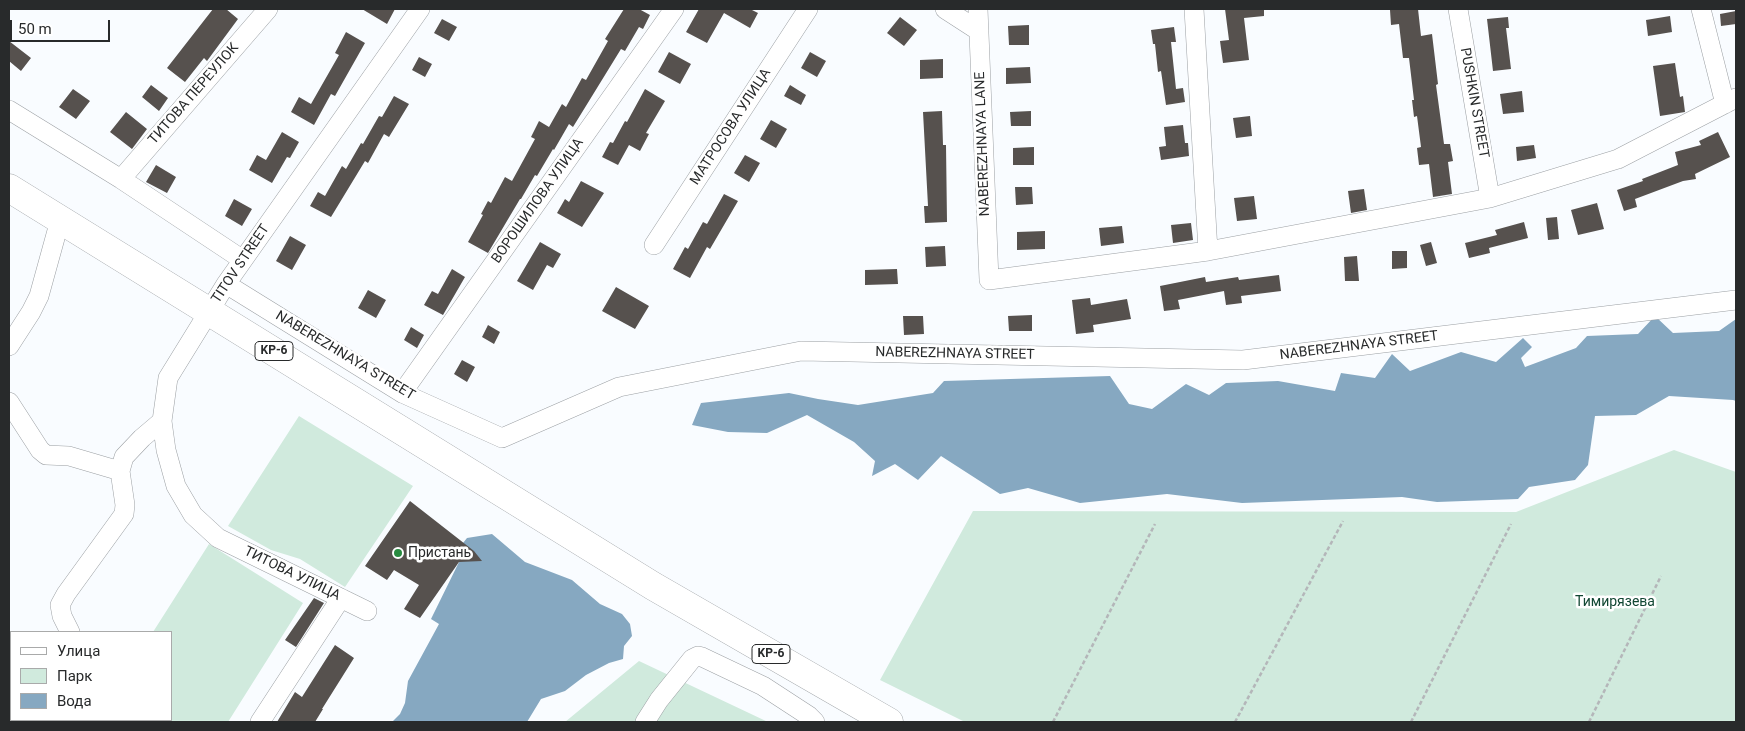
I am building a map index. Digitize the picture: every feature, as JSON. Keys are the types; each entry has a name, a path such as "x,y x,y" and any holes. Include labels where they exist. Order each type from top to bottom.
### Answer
{"highway":[{"name":"KP-6","path":"9,188 653,586 889,722"}],"street":[{"name":"ТИТОВА ПЕРЕУЛОК","path":"121,178 268,9"},
{"name":"TITOV STREET","path":"218,538 193,515 176,486 166,450 162,421 168,378 226,284 420,9"},
{"name":"ВОРОШИЛОВА УЛИЦА","path":"402,393 674,9"},
{"name":"МАТРОСОВА УЛИЦА","path":"654,245 808,9"},
{"path":"945,9 979,31"},
{"name":"NABEREZHNAYA LANE","path":"978,9 989,280 1208,251"},
{"path":"1194,9 1208,251 1490,198 1618,159 1730,100 1701,9"},
{"name":"PUSHKIN STREET","path":"1458,9 1490,198"},
{"path":"9,110 121,178 243,260"},
{"path":"9,346 31,312 38,296 60,220"},
{"name":"NABEREZHNAYA STREET","path":"226,284 402,393 502,438 619,386 801,351 1243,360 1736,300"},
{"path":"9,402 40,450 46,455 69,456 120,471"},
{"path":"70,631 62,616 60,605 124,514 125,505 120,471 124,457 162,421"},
{"name":"ТИТОВА УЛИЦА","path":"218,538 367,611"},
{"path":"260,722 341,598"},
{"path":"645,722 659,700 692,659 698,656 763,686 816,722"}],"path":[{"path":"1235,722 1344,520"},
{"path":"1053,722 1156,524"},
{"path":"1411,722 1511,524"},
{"path":"1589,722 1661,576"}],"green space":[{"path":"299,416 413,486 345,587 300,559 271,550 228,526"},
{"name":"Тимирязева","path":"1674,450 1736,472 1736,722 965,722 880,680 973,511 1516,512"},
{"path":"209,544 303,603 228,722 101,722 100,721 172,721 172,631 154,631"},
{"path":"639,661 768,722 565,722"}],"water":[{"path":"1655,316 1673,333 1719,331 1736,319 1736,401 1669,396 1636,415 1595,416 1588,465 1575,480 1529,487 1518,499 1437,502 1402,497 1242,503 1167,494 1080,503 1028,488 1000,494 941,456 918,480 895,464 872,476 875,461 854,442 807,415 767,433 728,432 692,425 701,403 789,393 858,405 933,393 944,381 1110,376 1129,404 1152,409 1186,384 1209,395 1226,383 1278,381 1335,391 1341,373 1375,378 1392,354 1410,371 1461,352 1496,362 1523,338 1532,347 1521,358 1525,367 1576,348 1587,336 1638,334"},
{"path":"492,534 525,562 572,580 600,604 622,614 630,624 632,636 624,646 623,659 609,663 586,675 565,691 541,699 527,722 392,722 400,714 405,703 408,681 439,624 431,619 461,558 463,543 467,538"}],"building":[{"path":"213,9 226,9 238,19 207,61 204,58 185,82 167,68"},
{"path":"362,9 395,9 387,24"},
{"path":"624,9 639,9 650,15 643,29 639,27 625,51 621,49 573,127 569,124 537,176 535,175 488,253 468,242 483,215 481,214 488,201 491,203 505,177 512,181 535,139 531,137 539,121 549,127 562,104 566,107 582,78 586,80 608,41 605,39"},
{"path":"699,9 750,9 758,13 750,28 724,13 707,43 686,32"},
{"path":"1225,9 1264,9 1264,16 1244,18 1249,60 1223,63 1220,41 1229,40"},
{"path":"1418,9 1421,36 1432,34 1438,84 1436,85 1444,144 1450,144 1453,161 1448,162 1452,194 1433,197 1429,164 1419,165 1417,148 1421,147 1417,116 1414,117 1409,58 1403,58 1399,24 1391,25 1390,10"},
{"path":"1736,11 1736,24 1721,26 1720,14"},
{"path":"1670,16 1672,32 1648,36 1646,20"},
{"path":"900,17 917,30 904,46 887,33"},
{"path":"1508,17 1509,28 1506,28 1511,69 1493,71 1487,19"},
{"path":"442,19 457,27 449,41 434,33"},
{"path":"1029,25 1029,45 1009,45 1008,26"},
{"path":"1174,27 1176,42 1171,42 1176,89 1183,88 1185,102 1166,105 1161,71 1158,72 1155,44 1153,44 1151,30"},
{"path":"346,32 365,43 335,96 331,94 314,125 291,112 299,97 311,104 339,55 335,53"},
{"path":"9,41 31,58 21,71 9,61"},
{"path":"669,52 691,64 680,84 658,72"},
{"path":"810,52 826,61 817,77 801,68"},
{"path":"419,57 432,64 425,77 412,70"},
{"path":"943,59 943,78 920,79 920,60"},
{"path":"1675,63 1680,97 1683,96 1685,112 1660,116 1653,66"},
{"path":"1030,67 1031,83 1006,84 1006,68"},
{"path":"151,85 168,98 159,111 142,97"},
{"path":"790,85 806,95 801,105 784,96"},
{"path":"73,89 90,101 76,119 59,107"},
{"path":"645,89 665,101 646,133 649,134 640,151 629,145 618,165 602,157 610,142 613,143 625,121 627,122"},
{"path":"1522,91 1524,112 1503,114 1500,94"},
{"path":"394,96 409,104 389,137 384,134 368,163 365,161 331,217 310,206 318,192 325,196 342,166 346,169 361,143 363,144 379,116 382,117"},
{"path":"942,111 943,145 946,145 947,222 925,223 924,206 928,206 923,112"},
{"path":"1031,111 1031,126 1011,126 1010,112"},
{"path":"126,112 147,129 132,149 110,132"},
{"path":"1250,116 1252,136 1236,138 1233,118"},
{"path":"771,120 787,129 776,148 760,139"},
{"path":"1183,125 1189,156 1161,160 1159,147 1166,146 1164,127"},
{"path":"282,132 299,142 290,158 287,157 272,183 249,170 257,155 266,160"},
{"path":"1718,132 1730,157 1695,174 1696,179 1683,181 1635,199 1637,207 1624,211 1617,190 1643,181 1642,179 1678,165 1675,152 1701,145 1699,141"},
{"path":"1534,145 1536,158 1517,161 1516,147"},
{"path":"1034,147 1034,165 1013,165 1013,148"},
{"path":"745,155 760,163 749,182 734,173"},
{"path":"156,165 176,177 167,193 146,182"},
{"path":"581,181 604,193 582,227 557,213 565,199 569,202"},
{"path":"1015,187 1032,187 1033,204 1016,205"},
{"path":"1364,189 1367,210 1351,213 1348,191"},
{"path":"724,194 738,201 710,249 707,247 690,278 673,269 685,247 688,249 703,222 707,224"},
{"path":"1254,196 1257,219 1237,221 1234,198"},
{"path":"234,199 252,209 242,226 225,216"},
{"path":"1597,203 1604,229 1578,235 1571,210"},
{"path":"1557,217 1559,239 1548,240 1546,218"},
{"path":"1524,222 1528,238 1489,248 1490,253 1469,258 1465,243 1497,235 1495,230"},
{"path":"1191,223 1193,240 1173,243 1171,225"},
{"path":"1122,226 1124,243 1101,246 1099,228"},
{"path":"1045,231 1045,249 1017,250 1017,232"},
{"path":"290,236 306,245 292,270 276,261"},
{"path":"540,242 561,254 553,268 547,265 533,290 517,281"},
{"path":"1431,242 1437,263 1426,266 1420,245"},
{"path":"945,246 946,266 926,267 925,247"},
{"path":"1392,251 1407,251 1407,268 1392,269"},
{"path":"1357,256 1359,281 1345,281 1344,257"},
{"path":"452,269 465,277 443,315 424,305 432,291 438,294"},
{"path":"897,269 898,284 865,285 865,270"},
{"path":"1279,275 1281,291 1241,296 1242,303 1226,305 1224,291 1178,300 1180,309 1164,311 1160,286 1205,277 1206,282 1238,277 1239,280"},
{"path":"616,287 649,306 635,329 602,311"},
{"path":"368,290 386,300 376,318 358,308"},
{"path":"1090,298 1091,305 1127,299 1131,319 1093,325 1094,332 1076,334 1072,300"},
{"path":"1032,315 1032,331 1009,331 1008,316"},
{"path":"903,316 923,316 924,334 904,335"},
{"path":"488,325 500,332 494,344 482,337"},
{"path":"411,327 424,335 417,348 404,340"},
{"path":"462,360 475,367 467,382 454,374"},
{"path":"410,501 474,551 482,561 459,562 420,618 404,609 419,585 394,570 387,580 365,566"},
{"path":"314,598 324,603 296,647 285,640"},
{"path":"335,645 354,658 315,722 277,722 295,692 302,697"}],"place":[{"name":"Пристань","path":"398,553"}]}
